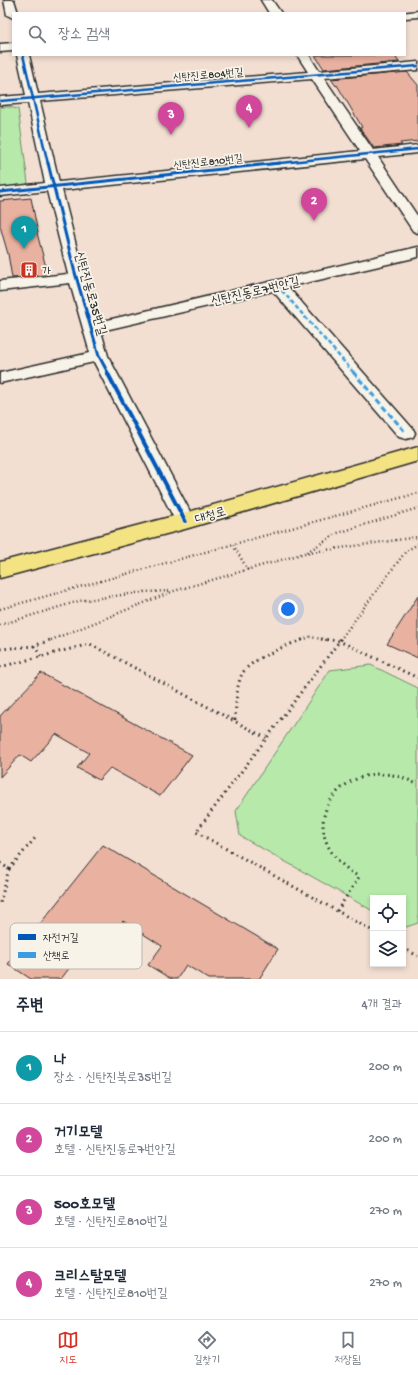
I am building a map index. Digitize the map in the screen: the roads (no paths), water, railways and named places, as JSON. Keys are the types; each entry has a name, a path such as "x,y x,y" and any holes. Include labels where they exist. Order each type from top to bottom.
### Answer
{"main road":[{"name":"대청로","path":"0,570 185,521 418,454"}],"street":[{"path":"9,0 12,12"},
{"path":"266,0 274,12"},
{"path":"406,15 418,14"},
{"path":"0,48 12,47"},
{"name":"신탄진동로35번길","path":"23,56 76,278 93,328 99,356 185,521"},
{"path":"304,56 418,228"},
{"name":"신탄진로804번길","path":"0,101 418,66"},
{"name":"신탄진로810번길","path":"0,192 418,149"},
{"name":"신탄진동로7번안길","path":"93,328 418,252"},
{"path":"0,286 76,278"},
{"path":"277,285 406,433"},
{"path":"0,378 99,356"}],"place":[{"name":"크리스탈모텔","path":"249,128"},
{"name":"500호모텔","path":"171,135"},
{"name":"거기모텔","path":"314,221"},
{"name":"나","path":"24,249"},
{"name":"가","path":"29,270"}]}
